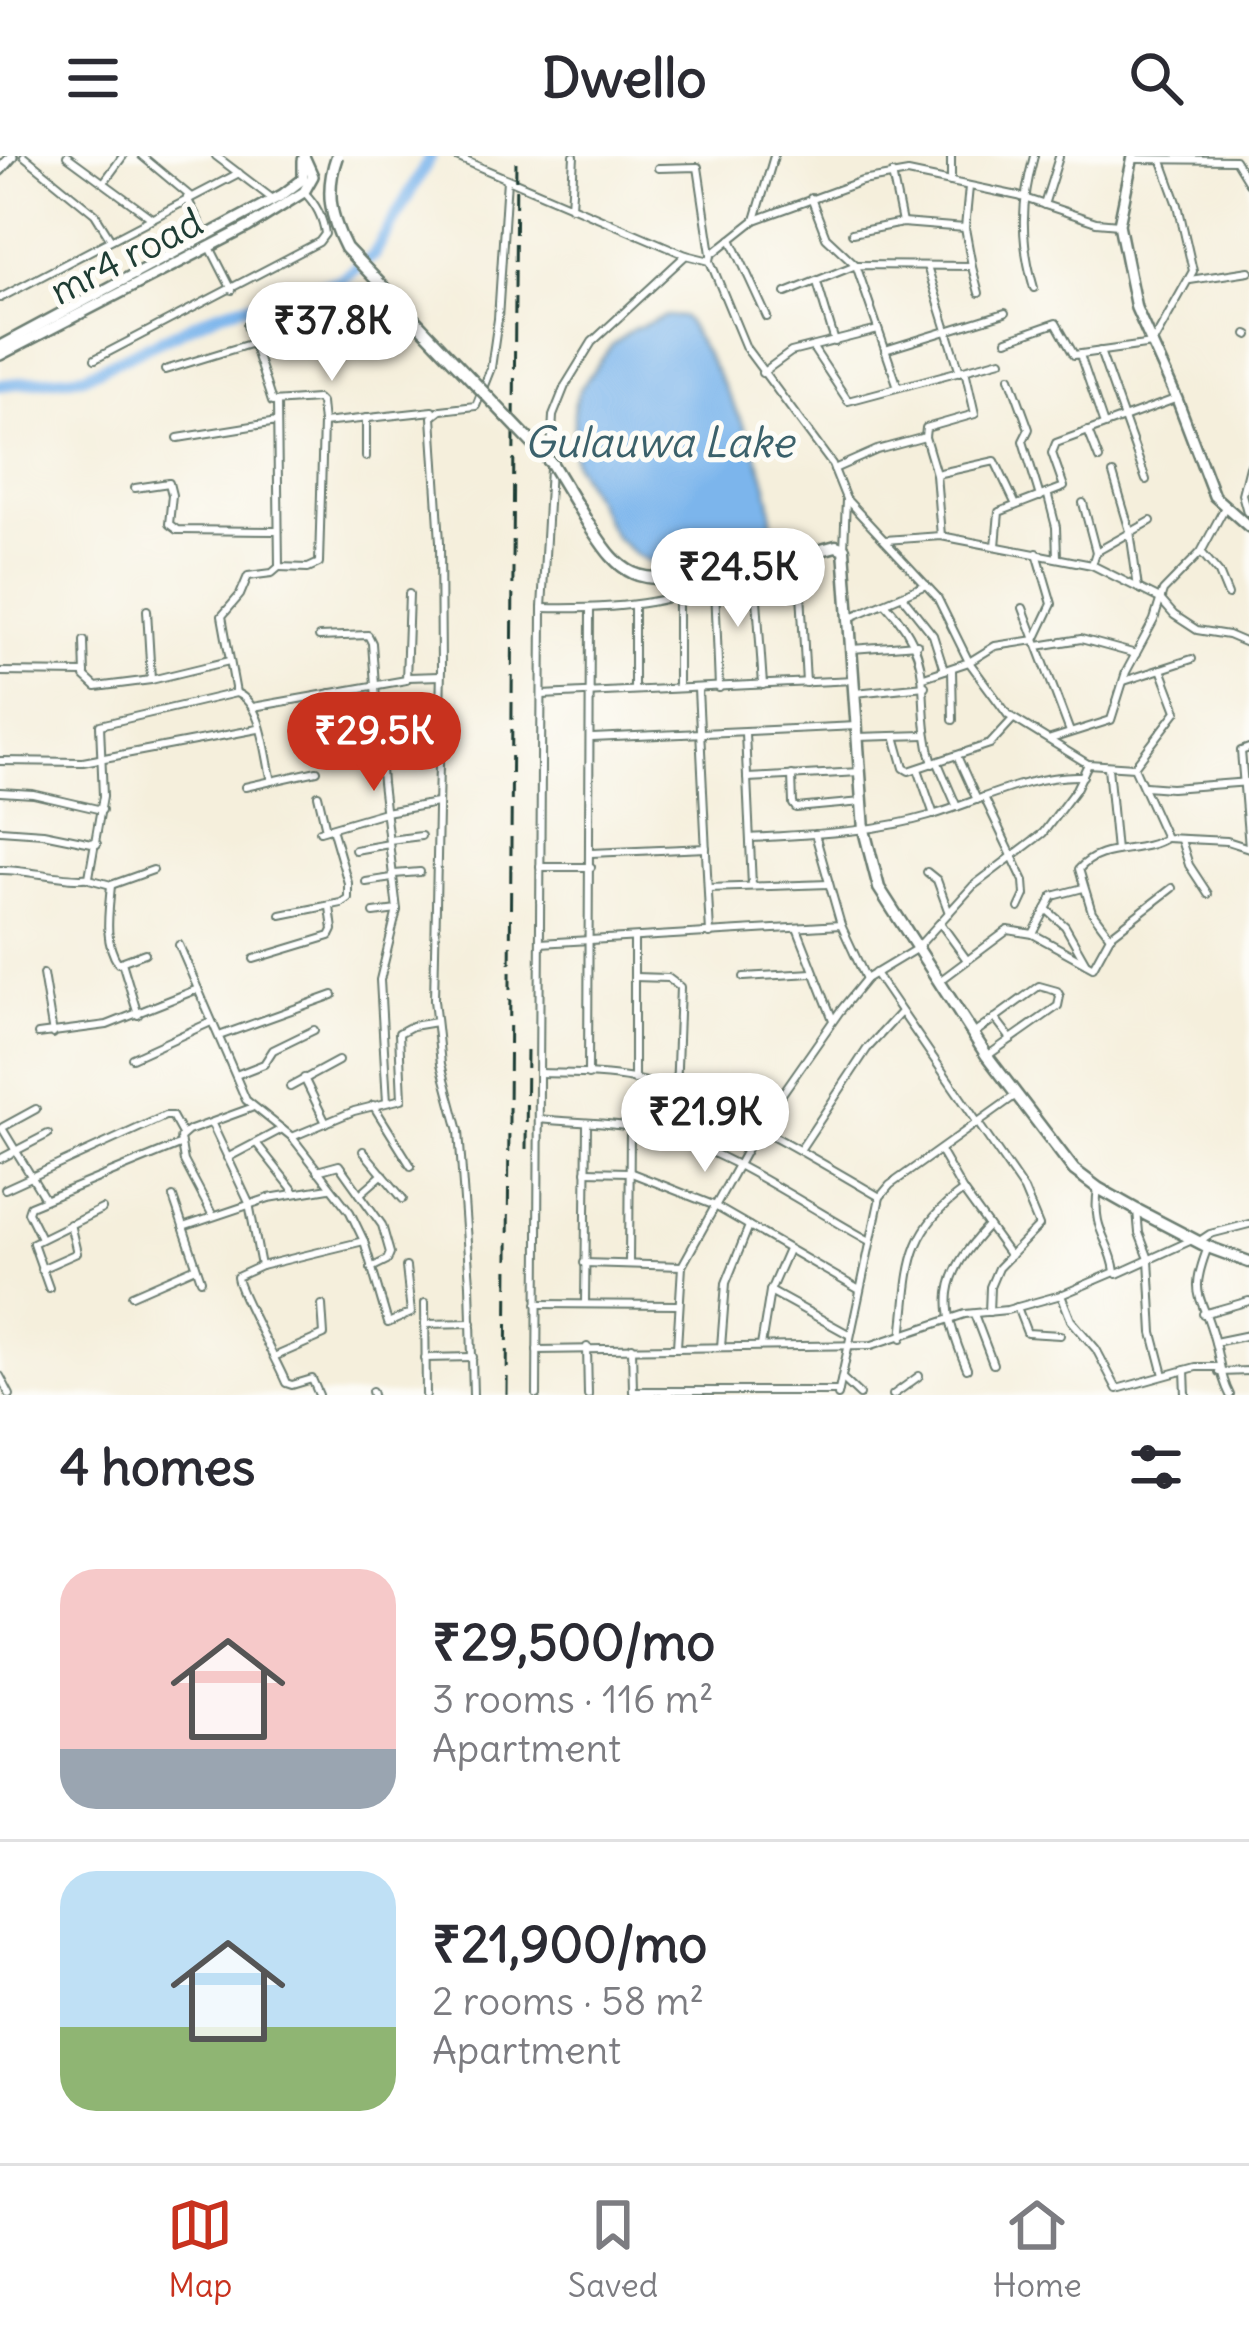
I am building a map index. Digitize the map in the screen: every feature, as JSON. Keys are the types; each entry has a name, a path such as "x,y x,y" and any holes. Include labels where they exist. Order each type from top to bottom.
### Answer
{"main road":[{"path":"337,156 330,177 330,204 346,248 553,464 612,557 633,573 688,579 836,546 844,549 864,830 879,888 986,1056 1060,1154 1098,1188 1200,1242 1249,1262"}],"street":[{"path":"0,170 12,156"},
{"path":"24,156 89,208 110,238"},
{"path":"67,156 150,218"},
{"path":"103,184 123,156"},
{"path":"142,156 189,197 232,290"},
{"path":"216,156 274,200"},
{"name":"mr4 road","path":"0,346 304,192 313,176 303,156"},
{"name":"mr4 road","path":"0,355 208,242 274,200 303,178 303,156"},
{"path":"454,156 686,254 710,258"},
{"path":"571,206 575,156"},
{"path":"694,156 702,180 710,258 746,348 834,469 845,499 844,549"},
{"path":"754,220 774,156"},
{"path":"951,156 951,182"},
{"path":"1034,156 1023,198 1026,254 1034,287"},
{"path":"1044,205 1059,157"},
{"path":"1245,512 1225,508 1210,487 1136,308 1119,224 1133,158 1235,160 1249,183"},
{"path":"1152,344 1173,301 1190,280 1192,263 1162,161"},
{"path":"658,168 695,166"},
{"path":"0,298 239,173"},
{"path":"710,258 754,220 892,174 951,182 1119,224"},
{"path":"892,174 902,223"},
{"path":"322,422 476,406 491,368 507,179"},
{"path":"969,187 965,228 979,293"},
{"path":"95,359 232,290 323,237 318,210 304,192"},
{"path":"811,198 826,237 856,265 898,389"},
{"path":"852,233 902,223 965,228"},
{"path":"731,239 767,317"},
{"path":"537,1395 542,608 553,416 592,342 686,254"},
{"path":"787,293 856,265 972,266"},
{"path":"927,266 976,411 926,428 941,536"},
{"path":"1190,280 1249,271"},
{"path":"817,282 835,342"},
{"path":"885,350 1005,313"},
{"path":"1007,340 1056,323 1072,353 1080,355 1152,344"},
{"path":"236,693 222,616 240,595 248,576 272,573 279,567 308,568 319,562 319,400 268,400 247,325"},
{"path":"763,373 791,352 878,330"},
{"path":"165,370 254,343"},
{"path":"813,348 847,401 1001,360"},
{"path":"1100,351 1146,480"},
{"path":"1080,355 1104,425"},
{"path":"1010,377 1029,429 1023,441 1056,526 1057,557"},
{"path":"996,546 996,518 1064,483 1053,446 1177,399"},
{"path":"277,402 279,567"},
{"path":"437,411 432,417 440,542 433,962 441,1064 458,1131 473,1395"},
{"path":"366,418 366,458"},
{"path":"178,438 278,422"},
{"path":"1088,431 1099,459"},
{"path":"834,469 877,450 925,437"},
{"path":"935,474 992,460 1016,506"},
{"path":"1249,466 1242,494 1249,527"},
{"path":"1113,474 1130,531 1138,588"},
{"path":"135,488 169,482 169,524 177,530 277,531"},
{"path":"845,499 943,606 969,662 1013,719 1088,764 1134,767"},
{"path":"1083,502 1096,552 1092,565"},
{"path":"1049,740 1111,720 1160,598 1201,552 1225,508"},
{"path":"1096,552 1151,521"},
{"path":"885,540 941,536 1092,565 1160,598 1174,615 1197,630 1249,644"},
{"path":"1201,552 1220,574 1228,595"},
{"path":"1037,553 1052,604 1037,643"},
{"path":"799,556 806,683"},
{"path":"542,608 634,608 715,586 782,559"},
{"path":"754,571 763,686"},
{"path":"849,618 926,585"},
{"path":"715,586 719,688"},
{"path":"254,707 404,681 410,594"},
{"path":"902,596 933,635 948,669 953,720"},
{"path":"678,598 678,688"},
{"path":"885,603 916,644 925,681 925,735 957,807"},
{"path":"634,608 634,690"},
{"path":"1023,608 1070,732"},
{"path":"588,1075 590,609"},
{"path":"147,610 152,680"},
{"path":"319,637 368,635 397,910 380,980 387,1102"},
{"path":"542,695 925,681 995,646 1081,639 1136,654"},
{"path":"84,640 85,673 96,687 152,680 231,661"},
{"path":"852,649 916,644"},
{"path":"1124,681 1192,659"},
{"path":"1134,767 1177,711 1161,669"},
{"path":"0,672 85,673"},
{"path":"407,677 440,676"},
{"path":"698,689 710,934"},
{"path":"331,692 345,760"},
{"path":"88,878 102,810 102,724 236,693 245,696 254,707 272,781"},
{"path":"338,727 405,713"},
{"path":"896,736 904,768 918,769 990,744 1013,719"},
{"path":"0,761 70,763 258,729"},
{"path":"592,738 857,731 925,735"},
{"path":"745,733 752,886"},
{"path":"1110,936 1095,918 1083,887 1078,872 1085,862 1097,854 1152,845 1166,838 1227,841 1249,848 1240,751 1249,748"},
{"path":"957,756 1026,888 1019,908"},
{"path":"677,1347 682,1266 759,1127 833,1021 866,979 916,949 986,875 1043,833 1088,764"},
{"path":"1108,767 1116,851"},
{"path":"1134,767 1166,838"},
{"path":"918,769 934,815"},
{"path":"245,787 316,771"},
{"path":"747,778 860,772"},
{"path":"792,775 796,808 862,802"},
{"path":"751,838 864,830 934,815 1040,778 1083,776"},
{"path":"1144,786 1245,781"},
{"path":"0,792 33,794 102,810"},
{"path":"281,915 345,901 349,893 318,795"},
{"path":"326,829 437,803"},
{"path":"0,830 97,844"},
{"path":"815,834 842,925 866,979"},
{"path":"355,850 421,836"},
{"path":"1181,840 1189,865 1208,894"},
{"path":"591,853 706,848"},
{"path":"540,867 591,866"},
{"path":"0,870 32,870 111,885 153,870"},
{"path":"366,882 420,872"},
{"path":"927,872 940,887 949,913"},
{"path":"708,887 829,884"},
{"path":"111,885 110,947 115,961 145,953"},
{"path":"1033,934 1053,896 1083,887"},
{"path":"938,983 1008,930 1033,934 1096,965 1110,936 1172,888"},
{"path":"254,959 330,936 329,905"},
{"path":"1046,909 1065,926 1087,964"},
{"path":"374,913 397,910"},
{"path":"940,922 967,960"},
{"path":"540,943 842,925"},
{"path":"797,928 833,1021"},
{"path":"634,938 634,1079"},
{"path":"179,945 252,1108 292,1137 350,1213 364,1241 388,1323 411,1313 406,1267"},
{"path":"122,962 138,1015"},
{"path":"744,977 814,973"},
{"path":"875,973 1039,1220 1036,1230 993,1276 988,1312"},
{"path":"43,974 53,1034"},
{"path":"634,977 668,978 680,987 676,1093"},
{"path":"973,1035 1039,986 1057,991 1058,1006 986,1056"},
{"path":"38,1034 87,1030 138,1015 198,989"},
{"path":"219,1036 332,995"},
{"path":"800,1150 868,1049 900,1012"},
{"path":"995,1018 1011,1039"},
{"path":"133,1058 212,1022"},
{"path":"292,1137 404,1097 399,1033 436,1022"},
{"path":"236,1075 264,1064 273,1050 314,1030"},
{"path":"290,1087 338,1061"},
{"path":"539,1073 634,1079 676,1093 759,1127 880,1197"},
{"path":"304,1078 326,1123"},
{"path":"632,1348 633,1393 838,1393 880,1197 1016,1095"},
{"path":"373,1105 411,1166"},
{"path":"182,1134 252,1108"},
{"path":"36,1109 1,1128 45,1199"},
{"path":"4,1189 172,1116 182,1134 179,1145 213,1216"},
{"path":"538,1119 630,1126 671,1137 737,1167 868,1240"},
{"path":"212,1124 249,1203 261,1267"},
{"path":"584,1304 587,1124"},
{"path":"628,1264 630,1126"},
{"path":"227,1158 282,1129"},
{"path":"0,1160 49,1133"},
{"path":"256,1144 295,1192"},
{"path":"41,1238 28,1209 179,1145"},
{"path":"940,1150 1010,1256"},
{"path":"363,1151 403,1199"},
{"path":"317,1171 339,1165 382,1225 390,1245 387,1260 371,1268"},
{"path":"586,1171 629,1172 713,1205 858,1289"},
{"path":"360,1193 382,1174"},
{"path":"183,1227 249,1203 330,1187"},
{"path":"1098,1188 1097,1229 1114,1261 1113,1275"},
{"path":"902,1338 909,1277 922,1230 939,1208 963,1191"},
{"path":"173,1197 201,1280"},
{"path":"49,1288 32,1245 102,1209"},
{"path":"1137,1210 1138,1233 1149,1259 1150,1316 1164,1376"},
{"path":"41,1269 77,1253 70,1224"},
{"path":"537,1350 848,1348 902,1338 947,1319 1061,1295 1200,1242 1210,1234 1249,1224"},
{"path":"722,1347 726,1283 749,1226"},
{"path":"967,1370 947,1319 955,1266 988,1226"},
{"path":"319,1395 312,1379 286,1383 236,1281 241,1274 261,1267 364,1241"},
{"path":"1200,1242 1195,1290 1230,1395"},
{"path":"761,1346 770,1291 788,1251"},
{"path":"584,1263 682,1266"},
{"path":"132,1295 196,1267"},
{"path":"770,1291 850,1336"},
{"path":"1061,1295 1071,1320 1096,1348 1113,1387 1121,1389 1185,1370 1249,1371"},
{"path":"1203,1313 1249,1301"},
{"path":"425,1304 426,1395"},
{"path":"537,1304 677,1305"},
{"path":"275,1356 324,1335 322,1305"},
{"path":"1017,1307 1028,1333 1060,1335"},
{"path":"974,1314 993,1364"},
{"path":"425,1324 472,1323"},
{"path":"1215,1342 1249,1335"},
{"path":"587,1347 588,1395"},
{"path":"425,1358 473,1357"},
{"path":"1185,1370 1186,1395"},
{"path":"0,1376 10,1395"},
{"path":"893,1395 920,1376"},
{"path":"842,1378 860,1395"},
{"path":"906,1386 911,1395"}],"water":[{"name":"Gulauwa Lake","path":"666,316 683,317 689,325 748,434 770,498 771,523 764,542 677,565 657,565 615,537 574,462 574,406 580,389 612,345 633,329"}],"waterway":[{"path":"0,385 84,376 220,312 340,280 373,256 431,156"}],"railway":[{"path":"507,1395 516,156"},
{"path":"526,1149 527,1047"}]}
